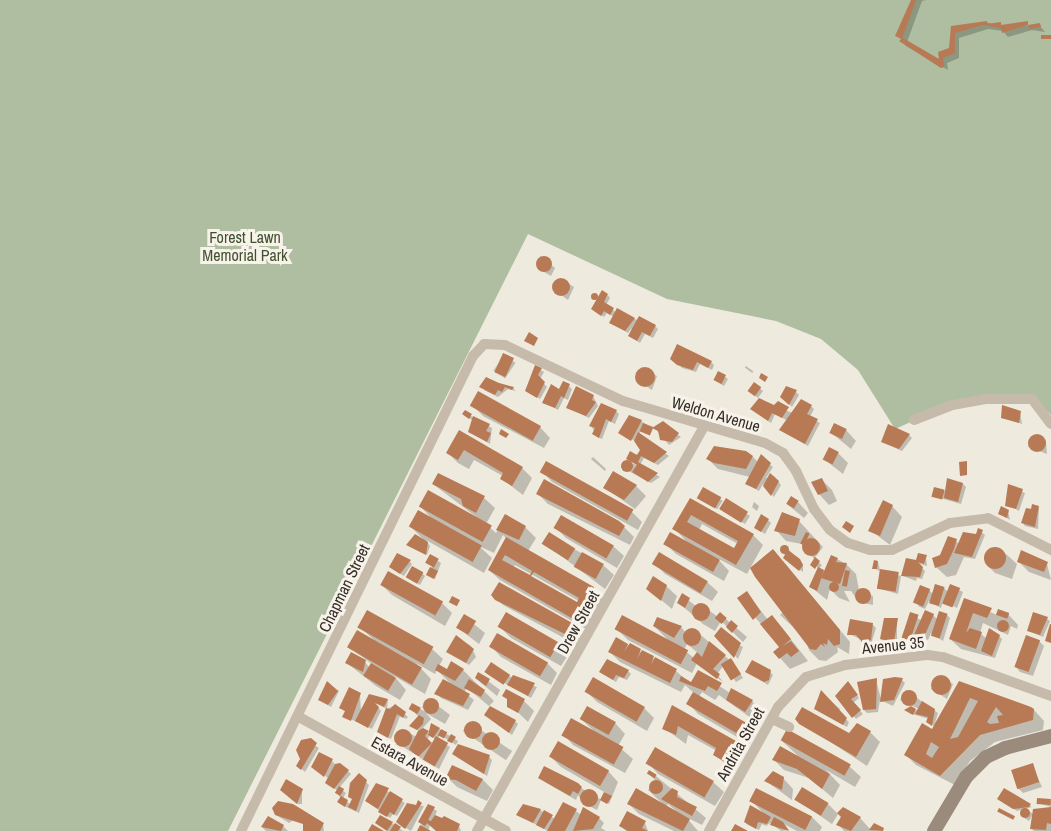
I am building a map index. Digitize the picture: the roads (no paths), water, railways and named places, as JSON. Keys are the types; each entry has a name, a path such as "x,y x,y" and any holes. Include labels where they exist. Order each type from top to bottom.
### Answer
{"main road":[{"path":"934,831 966,777 986,757 1005,748 1051,736"}],"street":[{"name":"Weldon Avenue","path":"473,357 484,344 505,345 623,401 704,427 765,443 783,453 796,471 814,508 830,530 848,543 870,550 892,550 950,524 988,518 1051,550"},
{"name":"Chapman Street","path":"241,831 299,717 473,357"},
{"path":"914,420 952,405 985,399 1032,399 1051,424"},
{"name":"Drew Street","path":"477,831 704,427"},
{"name":"Avenue 35","path":"806,677 845,666 928,655 1051,696"},
{"name":"Andrita Street","path":"709,831 772,719 790,691 806,677"},
{"name":"Estara Avenue","path":"299,717 506,831"},
{"path":"772,719 789,727"}],"park label":[{"name":"Forest Lawn Memorial Park","path":"245,246"}]}
